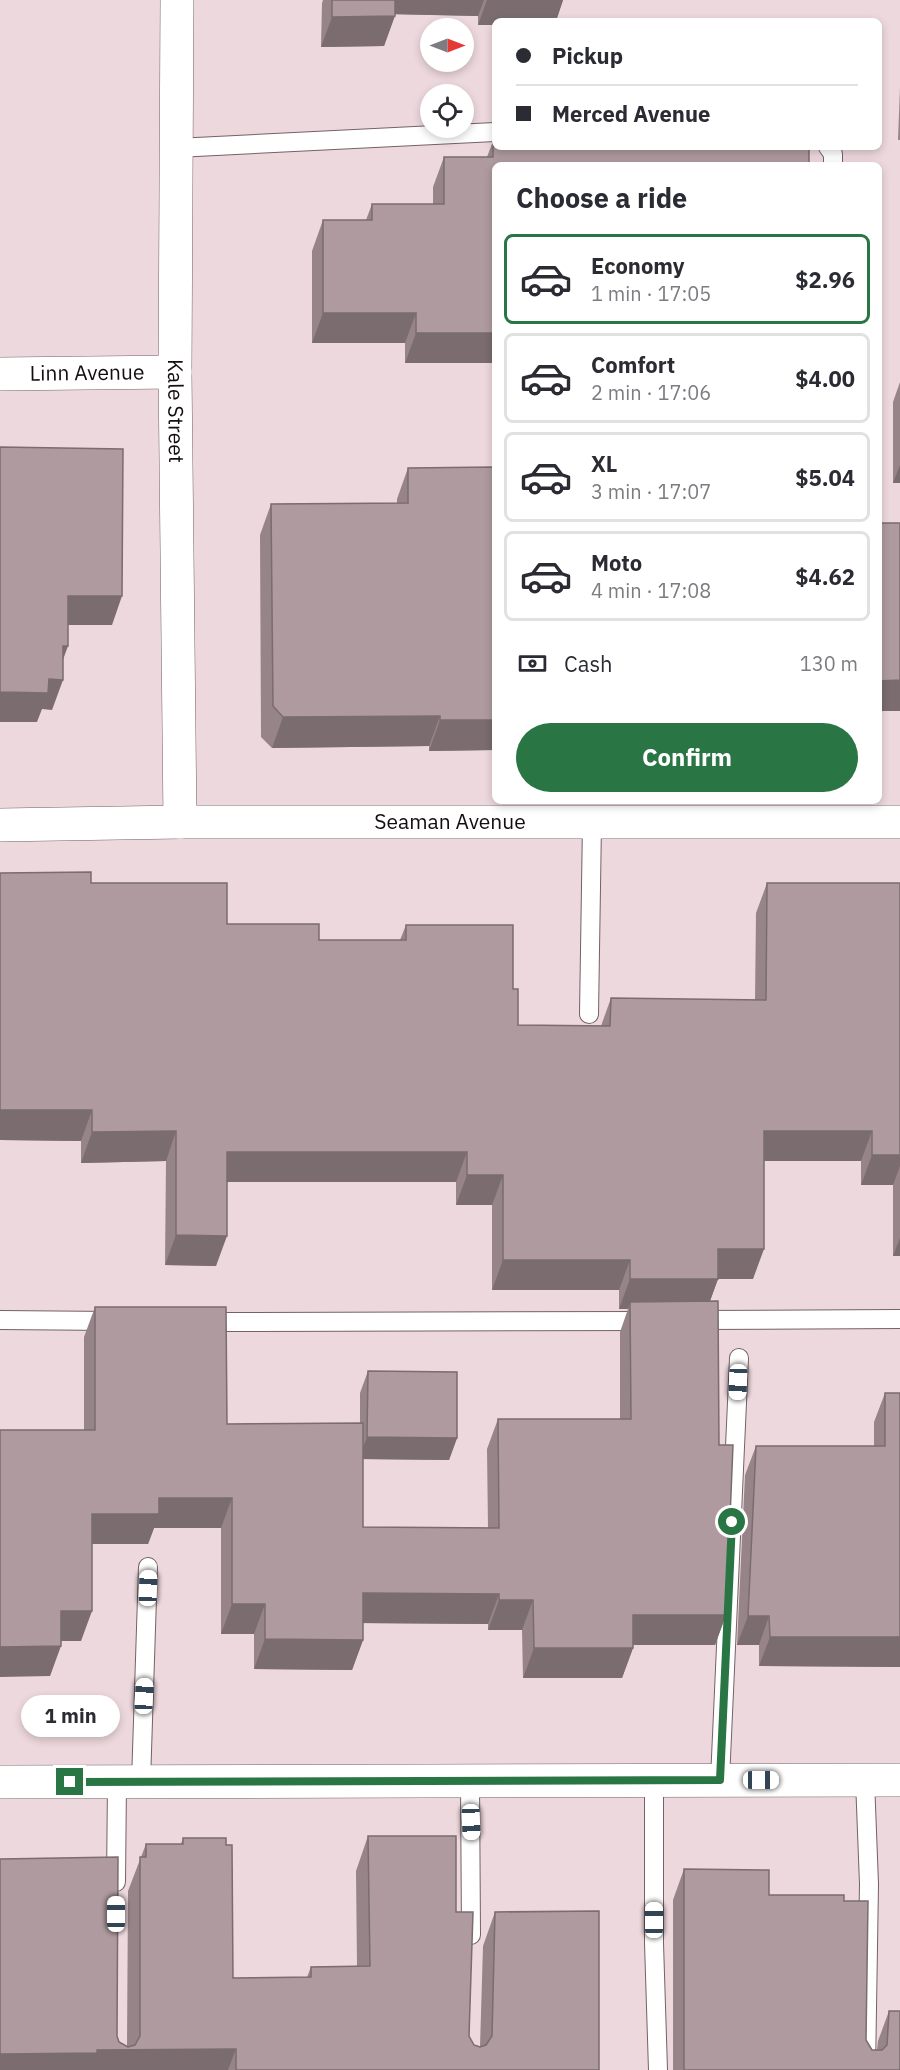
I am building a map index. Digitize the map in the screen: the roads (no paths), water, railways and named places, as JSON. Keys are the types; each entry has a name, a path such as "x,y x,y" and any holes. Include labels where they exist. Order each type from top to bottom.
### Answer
{"street":[{"name":"Kale Street","path":"177,0 175,372 180,822"},
{"name":"Linn Avenue","path":"0,374 175,372"},
{"name":"Seaman Avenue","path":"0,825 180,822 900,822"},
{"path":"0,1782 900,1780"}],"lane":[{"path":"176,148 492,132"},
{"path":"589,1014 592,823"},
{"path":"186,1322 900,1319"},
{"path":"0,1320 128,1321"},
{"path":"720,1780 739,1358"},
{"path":"116,1903 148,1567"},
{"path":"865,1780 869,1884 866,2070"},
{"path":"470,1781 473,1884 471,1954"},
{"path":"654,1781 654,1943 658,2070"}]}
